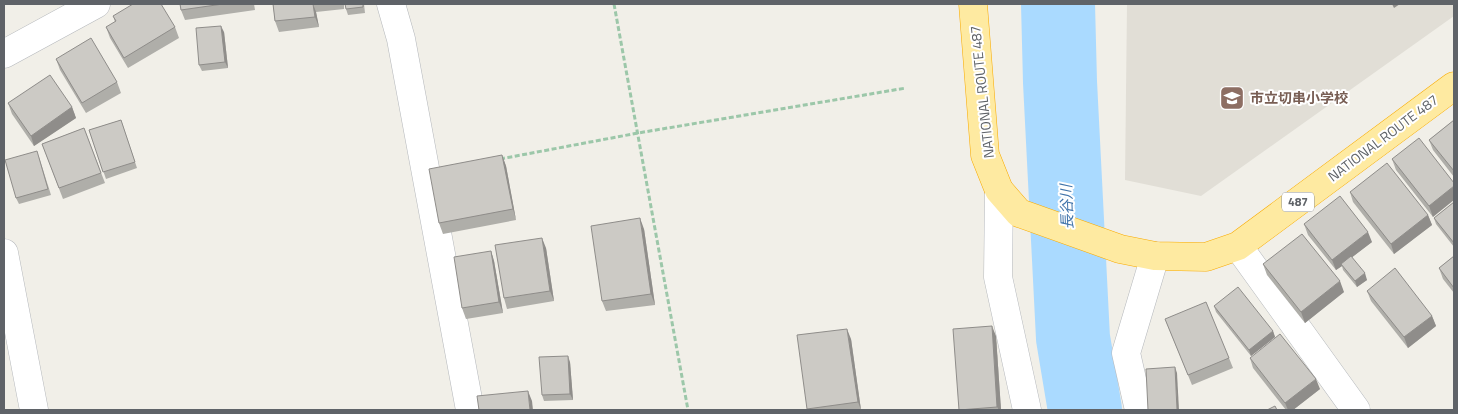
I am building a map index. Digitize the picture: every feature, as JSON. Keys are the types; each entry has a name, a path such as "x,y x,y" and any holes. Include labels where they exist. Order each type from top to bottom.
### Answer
{"highway":[{"name":"NATIONAL ROUTE 487","path":"973,4 985,155 999,190 1019,213 1120,249 1155,256 1206,257 1238,246 1454,86"}],"street":[{"path":"4,54 96,4"},
{"path":"391,4 401,39 470,410"},
{"path":"999,190 998,278 1028,410"},
{"path":"1238,246 1356,410"},
{"path":"4,253 34,410"},
{"path":"1139,410 1126,353 1155,256"}],"path":[{"path":"614,4 688,410"},
{"path":"493,160 638,133 906,88"}],"shaded area":[{"name":"市立切串小学校","path":"1127,4 1454,4 1454,16 1201,196 1125,180"}],"building":[{"path":"133,4 161,4 175,27 124,58 106,27 116,21 113,16"},
{"path":"180,4 223,4 181,10"},
{"path":"273,4 313,4 315,17 275,21"},
{"path":"345,4 363,4 363,7 346,9"},
{"path":"221,26 225,62 199,65 196,28"},
{"path":"91,38 117,82 82,103 56,59"},
{"path":"50,75 72,107 31,136 8,103"},
{"path":"121,120 135,162 103,172 89,130"},
{"path":"1454,120 1454,171 1429,140"},
{"path":"84,128 101,173 59,188 42,144"},
{"path":"1419,138 1454,183 1454,186 1429,206 1392,159"},
{"path":"37,151 48,189 16,198 5,160"},
{"path":"502,155 513,209 439,223 429,169"},
{"path":"1387,163 1428,215 1391,244 1350,192"},
{"path":"1340,196 1368,232 1332,260 1304,224"},
{"path":"1454,202 1454,243 1434,218"},
{"path":"640,218 651,294 602,301 591,226"},
{"path":"1302,234 1340,281 1301,312 1263,264"},
{"path":"542,238 550,291 504,298 495,245"},
{"path":"491,251 499,302 462,308 454,257"},
{"path":"1351,256 1365,273 1355,281 1341,264"},
{"path":"1454,256 1454,288 1439,268"},
{"path":"1395,268 1432,316 1404,337 1367,291"},
{"path":"1238,287 1273,331 1249,350 1214,306"},
{"path":"1206,302 1229,358 1188,375 1165,319"},
{"path":"992,326 997,407 959,410 953,329"},
{"path":"847,329 858,402 807,409 797,335"},
{"path":"1280,334 1316,379 1285,403 1250,358"},
{"path":"568,356 570,394 542,395 539,357"},
{"path":"1175,367 1177,410 1148,410 1146,369"},
{"path":"528,391 530,410 479,410 477,396"},
{"path":"1275,406 1277,410 1267,410"}],"waterway":[{"name":"長谷川","path":"1058,4 1060,82 1073,338 1085,410"}],"place":[{"name":"市立切串小学校","path":"1232,98"}]}
